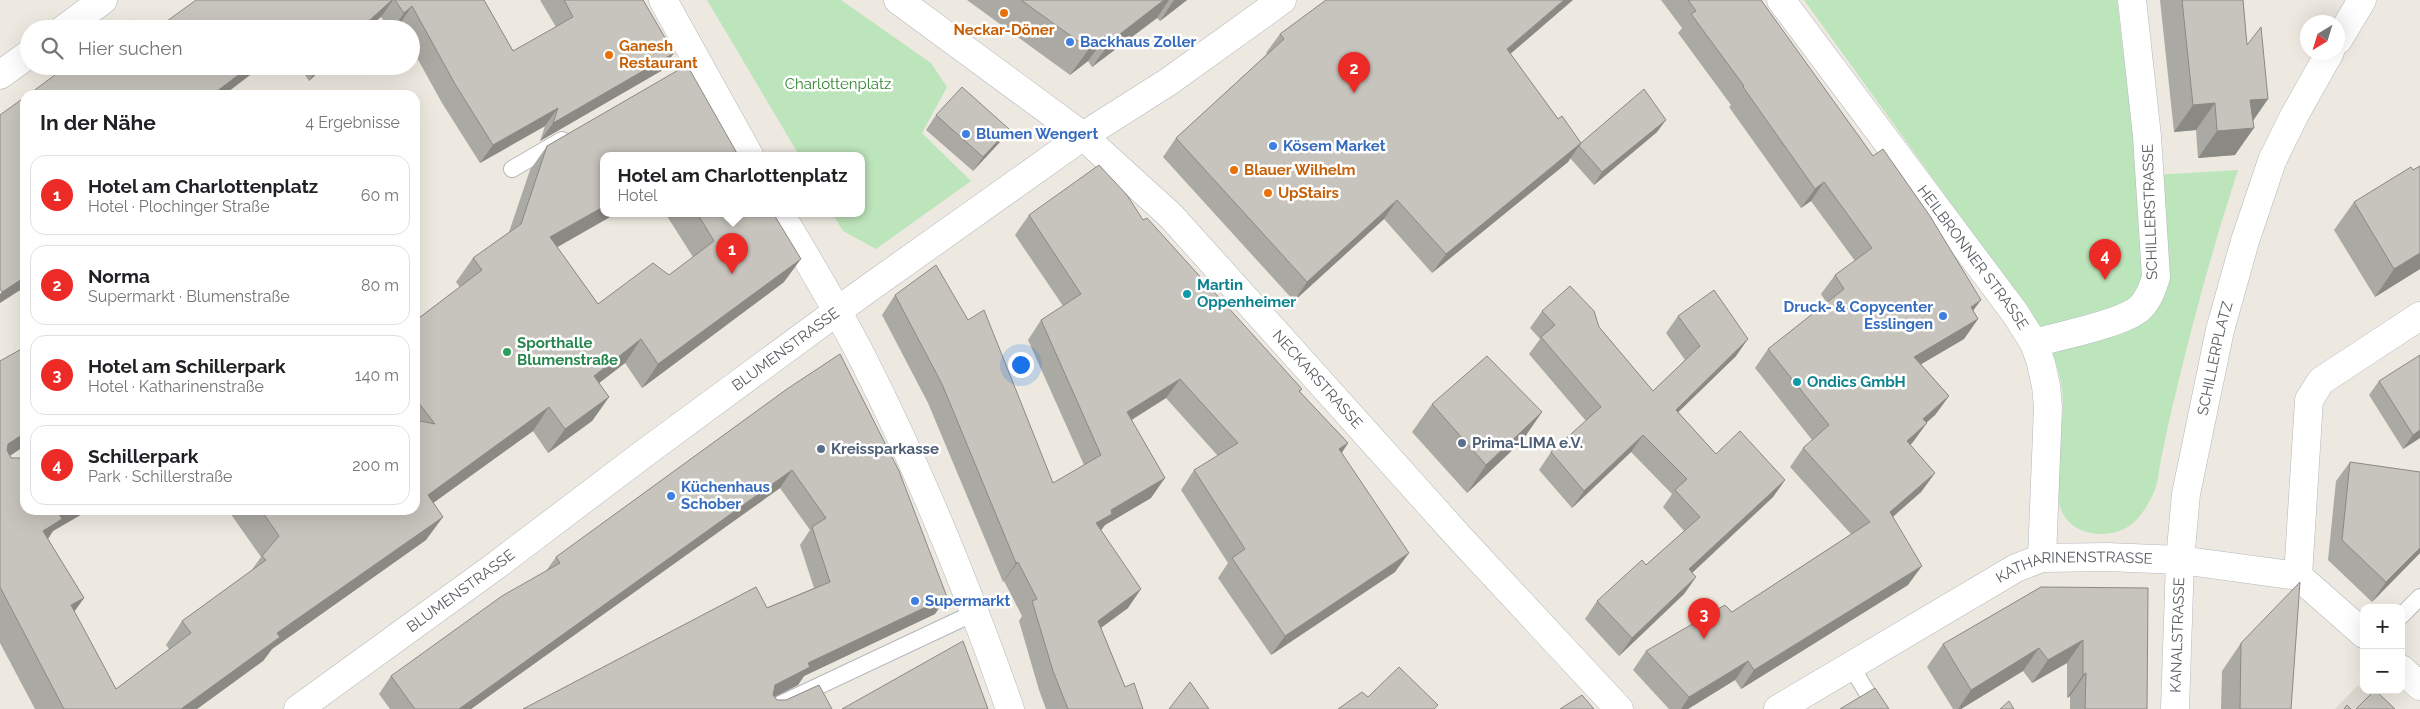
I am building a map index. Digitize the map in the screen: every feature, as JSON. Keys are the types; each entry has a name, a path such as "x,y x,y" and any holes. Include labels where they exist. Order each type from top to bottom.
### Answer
{"street":[{"path":"76,20 103,0"},
{"path":"663,0 689,66 747,152"},
{"name":"NECKARSTRASSE","path":"898,0 1083,136 1171,216 1460,538 1619,709"},
{"name":"BLUMENSTRASSE","path":"298,709 494,567 837,312 1083,136 1168,82 1282,0"},
{"name":"HEILBRONNER STRASSE","path":"1781,0 2009,305 2034,343 2041,362 2048,407 2042,558"},
{"name":"SCHILLERSTRASSE","path":"2034,343 2121,318 2139,309 2151,294 2156,277 2150,170 2132,0"},
{"path":"2345,28 2362,0"},
{"name":"SCHILLERPLATZ","path":"2180,560 2186,494 2220,330 2245,241 2272,161 2294,116 2326,60"},
{"path":"0,76 20,61"},
{"path":"782,217 862,358 914,467 949,545 976,612 1010,709"},
{"path":"2360,630 2298,576 2309,400 2321,380 2420,316"},
{"name":"KATHARINENSTRASSE","path":"1778,709 2016,568 2042,558 2107,557 2180,560 2298,576"},
{"name":"KANALSTRASSE","path":"2175,709 2180,560"},
{"path":"2405,673 2420,686"}],"lane":[{"path":"512,169 580,130"},
{"path":"2405,612 2420,597"},
{"path":"770,709 976,612"},
{"path":"1851,666 1877,709"}],"shaded area":[{"path":"2358,685 2360,687 2360,694 2369,694 2386,709 2335,709"}],"green space":[{"name":"Charlottenplatz","path":"707,0 841,0 931,63 947,87 922,133 971,181 876,249 843,231 834,217 865,217 865,152 797,152"},
{"path":"1804,0 2117,0 2138,176 2238,170 2190,336 2155,488 2143,512 2131,525 2109,533 2091,533 2075,527 2063,514 2056,488 2063,405 2061,380 2054,357 2044,335 2031,314"}],"building":[{"path":"196,0 392,0 370,20 168,20"},
{"path":"395,0 484,0 513,51 573,17 564,0 643,0 674,53 553,123 558,108 493,145 455,84 412,6 404,13"},
{"path":"1021,0 1164,0 1111,41 1107,35 1089,49"},
{"path":"1326,0 1564,0 1507,49 1558,119 1562,116 1581,143 1446,254 1397,200 1307,282 1176,138 1284,39 1280,34"},
{"path":"1688,0 1761,0 1873,156 1883,149 1930,216 1981,300 1971,307 1978,319 1914,357 1949,396 1923,419 1927,423 1907,441 1935,473 1890,512 1922,566 1754,670 1748,661 1689,697 1646,651 1725,605 1732,612 1870,522 1803,448 1829,425 1768,349 1844,289 1835,275 1872,248 1824,182 1815,189 1744,86 1691,14 1696,11"},
{"path":"2182,0 2243,0 2247,45 2261,27 2268,99 2250,100 2254,128 2217,131 2215,103 2193,105"},
{"path":"687,65 736,152 600,152 600,209 550,237 598,304 653,263 669,275 714,241 699,217 775,217 801,259 658,364 641,339 594,376 609,397 565,429 549,407 428,495 443,517 277,633 280,637 181,709 64,709 0,587 0,361 20,350 20,436 8,444 7,450 11,458 20,458 20,515 60,515 62,519 43,531 84,598 71,605 116,689 191,633 182,621 266,560 262,556 279,536 264,515 420,515 420,421 435,424 420,404 420,317 482,270 473,258 521,224 547,146"},
{"path":"55,75 238,75 219,90 35,90"},
{"path":"962,87 1009,129 983,157 936,115"},
{"path":"1644,89 1666,120 1602,172 1579,146"},
{"path":"20,101 20,280 2,292 0,289 0,115"},
{"path":"1099,165 1127,195 1143,220 1147,218 1302,389 1299,391 1348,443 1339,449 1409,553 1285,636 1232,558 1245,549 1194,470 1238,443 1180,379 1127,412 1165,478 1111,510 1112,514 1096,523 1141,589 1098,621 1125,687 1134,683 1143,709 1068,709 1053,671 1032,601 1037,599 1018,562 1016,563 942,384 895,295 936,265 968,320 984,310 1053,483 1101,455 1041,320 1081,294 1029,215"},
{"path":"2420,166 2420,253 2394,269 2354,202 2411,167 2413,170"},
{"path":"1570,286 1594,311 1599,327 1653,391 1700,346 1678,316 1714,290 1748,339 1676,410 1716,454 1740,431 1785,480 1689,569 1696,577 1632,638 1597,601 1642,560 1646,565 1700,517 1675,490 1687,479 1643,435 1584,491 1551,452 1601,407 1541,337 1555,325 1542,311"},
{"path":"840,354 899,471 947,597 808,663 810,667 775,685 773,695 777,700 786,700 819,685 832,709 523,709 756,587 767,608 830,582 812,527 826,518 792,470 459,709 415,709 391,676 502,596 560,563 556,557 787,389"},
{"path":"2420,355 2420,430 2413,435 2379,381"},
{"path":"1487,356 1542,412 1486,465 1432,404"},
{"path":"2350,462 2420,472 2420,548 2386,582 2342,540"},
{"path":"2300,582 2291,709 2240,709 2241,643"},
{"path":"2041,587 2148,588 2147,709 2085,709 2086,673 2083,675 2083,640 2048,660 2039,648 1971,690 1943,644"},
{"path":"963,641 988,709 842,709"},
{"path":"1399,667 1438,705 1434,709 1338,709 1362,692 1368,697"},
{"path":"1190,682 1209,709 1169,709"},
{"path":"1875,688 1889,709 1840,709"},
{"path":"2371,694 2379,694 2395,709 2356,709"},
{"path":"1582,695 1594,709 1560,709"},
{"path":"2009,701 2014,709 2000,709"}],"place":[{"name":"Neckar-Döner","path":"1004,13"},
{"name":"Backhaus Zoller","path":"1070,42"},
{"name":"Ganesh Restaurant","path":"609,55"},
{"name":"Norma","path":"1354,93"},
{"name":"Blumen Wengert","path":"966,134"},
{"name":"Kösem Market","path":"1273,146"},
{"name":"Blauer Wilhelm","path":"1234,170"},
{"name":"UpStairs","path":"1268,193"},
{"name":"Hotel am Charlottenplatz","path":"732,274"},
{"name":"Schillerpark","path":"2105,280"},
{"name":"Martin Oppenheimer","path":"1187,294"},
{"name":"Druck- & Copycenter Esslingen","path":"1943,316"},
{"name":"Sporthalle Blumenstraße","path":"507,352"},
{"name":"Ondics GmbH","path":"1797,382"},
{"name":"Prima-LIMA e.V.","path":"1462,443"},
{"name":"Kreissparkasse","path":"821,449"},
{"name":"Küchenhaus Schober","path":"671,496"},
{"name":"Supermarkt","path":"915,601"},
{"name":"Hotel am Schillerpark","path":"1704,639"}]}
